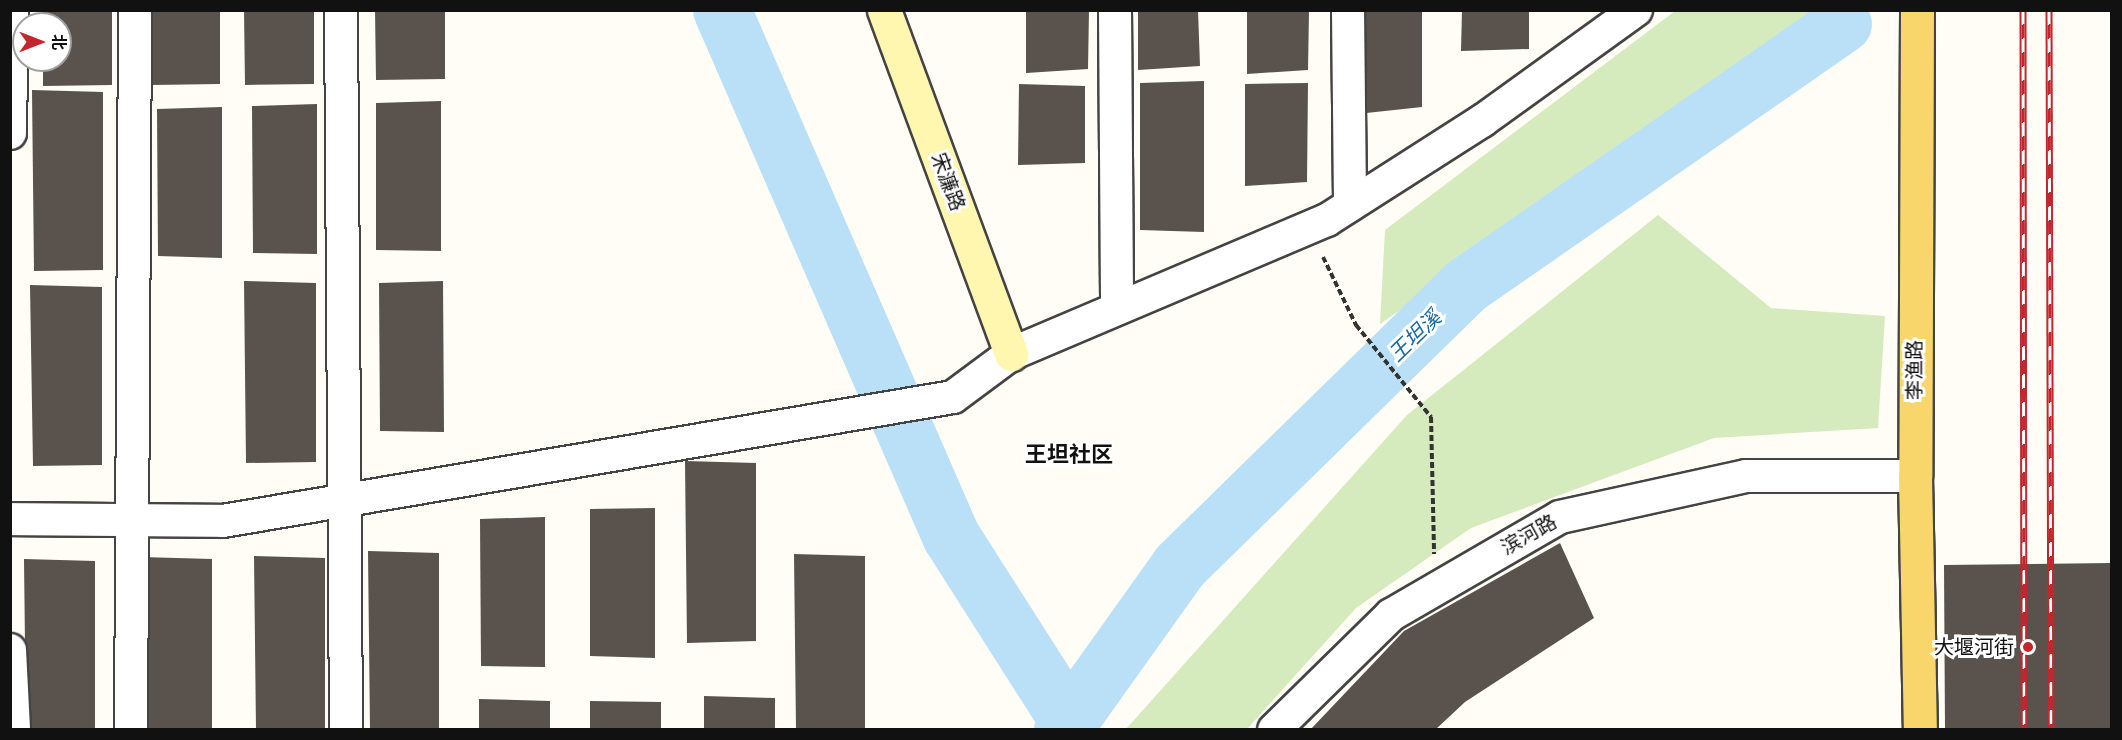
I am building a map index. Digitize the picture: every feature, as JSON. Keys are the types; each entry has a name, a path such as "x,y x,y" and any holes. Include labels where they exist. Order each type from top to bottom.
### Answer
{"main road":[{"name":"李渔路","path":"1917,10 1915,476 1920,729"}],"street":[{"path":"10,133 12,10"},
{"path":"131,729 135,10"},
{"path":"341,10 346,729"},
{"name":"宋濂路","path":"884,10 1011,354"},
{"path":"1115,10 1117,308"},
{"path":"1348,10 1350,205"},
{"path":"10,519 223,521 953,397 1011,354 1308,228 1350,205 1482,121 1636,10"},
{"name":"滨河路","path":"1274,729 1391,615 1560,517 1746,476 1915,476"},
{"path":"10,650 14,729"}],"path":[{"path":"1308,228 1356,326 1431,417 1436,484 1433,590"}],"green space":[{"path":"1675,11 1830,11 1380,324 1385,230"},
{"path":"1658,215 1771,308 1885,316 1878,428 1714,438 1471,528 1356,608 1247,729 1126,729 1407,415"}],"building":[{"path":"42,10 112,10 112,85 43,86 43,72 72,72 72,12 42,12"},
{"path":"150,10 220,10 220,84 151,85"},
{"path":"244,10 314,10 314,84 245,85"},
{"path":"375,10 445,10 445,79 376,80"},
{"path":"1026,10 1089,10 1088,69 1026,73"},
{"path":"1138,10 1198,10 1200,66 1138,70"},
{"path":"1247,10 1309,10 1308,70 1247,74"},
{"path":"1357,10 1422,10 1422,107 1357,114"},
{"path":"1462,10 1529,10 1529,49 1461,51"},
{"path":"1204,81 1204,232 1140,230 1140,83"},
{"path":"1308,83 1307,182 1245,186 1245,84"},
{"path":"1019,84 1085,86 1085,163 1018,165"},
{"path":"32,90 103,92 103,270 34,271"},
{"path":"441,101 441,251 376,250 376,103"},
{"path":"317,104 317,254 253,253 252,106"},
{"path":"222,107 222,258 158,256 157,109"},
{"path":"244,281 316,283 316,462 246,463"},
{"path":"443,281 444,432 380,431 379,283"},
{"path":"30,285 102,287 102,465 33,466"},
{"path":"685,461 756,463 756,641 687,643"},
{"path":"655,508 655,658 590,656 590,509"},
{"path":"545,517 545,667 481,666 480,519"},
{"path":"1560,543 1594,618 1465,702 1435,730 1310,730 1404,631"},
{"path":"368,551 439,553 439,730 370,730"},
{"path":"794,554 865,556 865,730 796,730"},
{"path":"254,556 325,558 325,730 256,730"},
{"path":"141,557 212,559 212,730 143,730"},
{"path":"24,559 95,561 95,730 26,730"},
{"name":"大堰河街","path":"2112,563 2112,730 1945,730 1944,565"},
{"path":"704,696 775,698 775,730 704,730"},
{"path":"479,699 550,701 550,730 479,730"},
{"path":"590,701 661,702 661,730 590,730"}],"waterway":[{"path":"722,10 951,536 1069,721"},
{"name":"王坦溪","path":"1063,730 1180,566 1466,286 1843,24"}],"railway":[{"path":"2023,10 2024,730"},
{"path":"2049,10 2051,730"}],"place":[{"name":"大堰河街","path":"2028,647"}],"district":[{"name":"王坦社区","path":"1069,455"}]}
